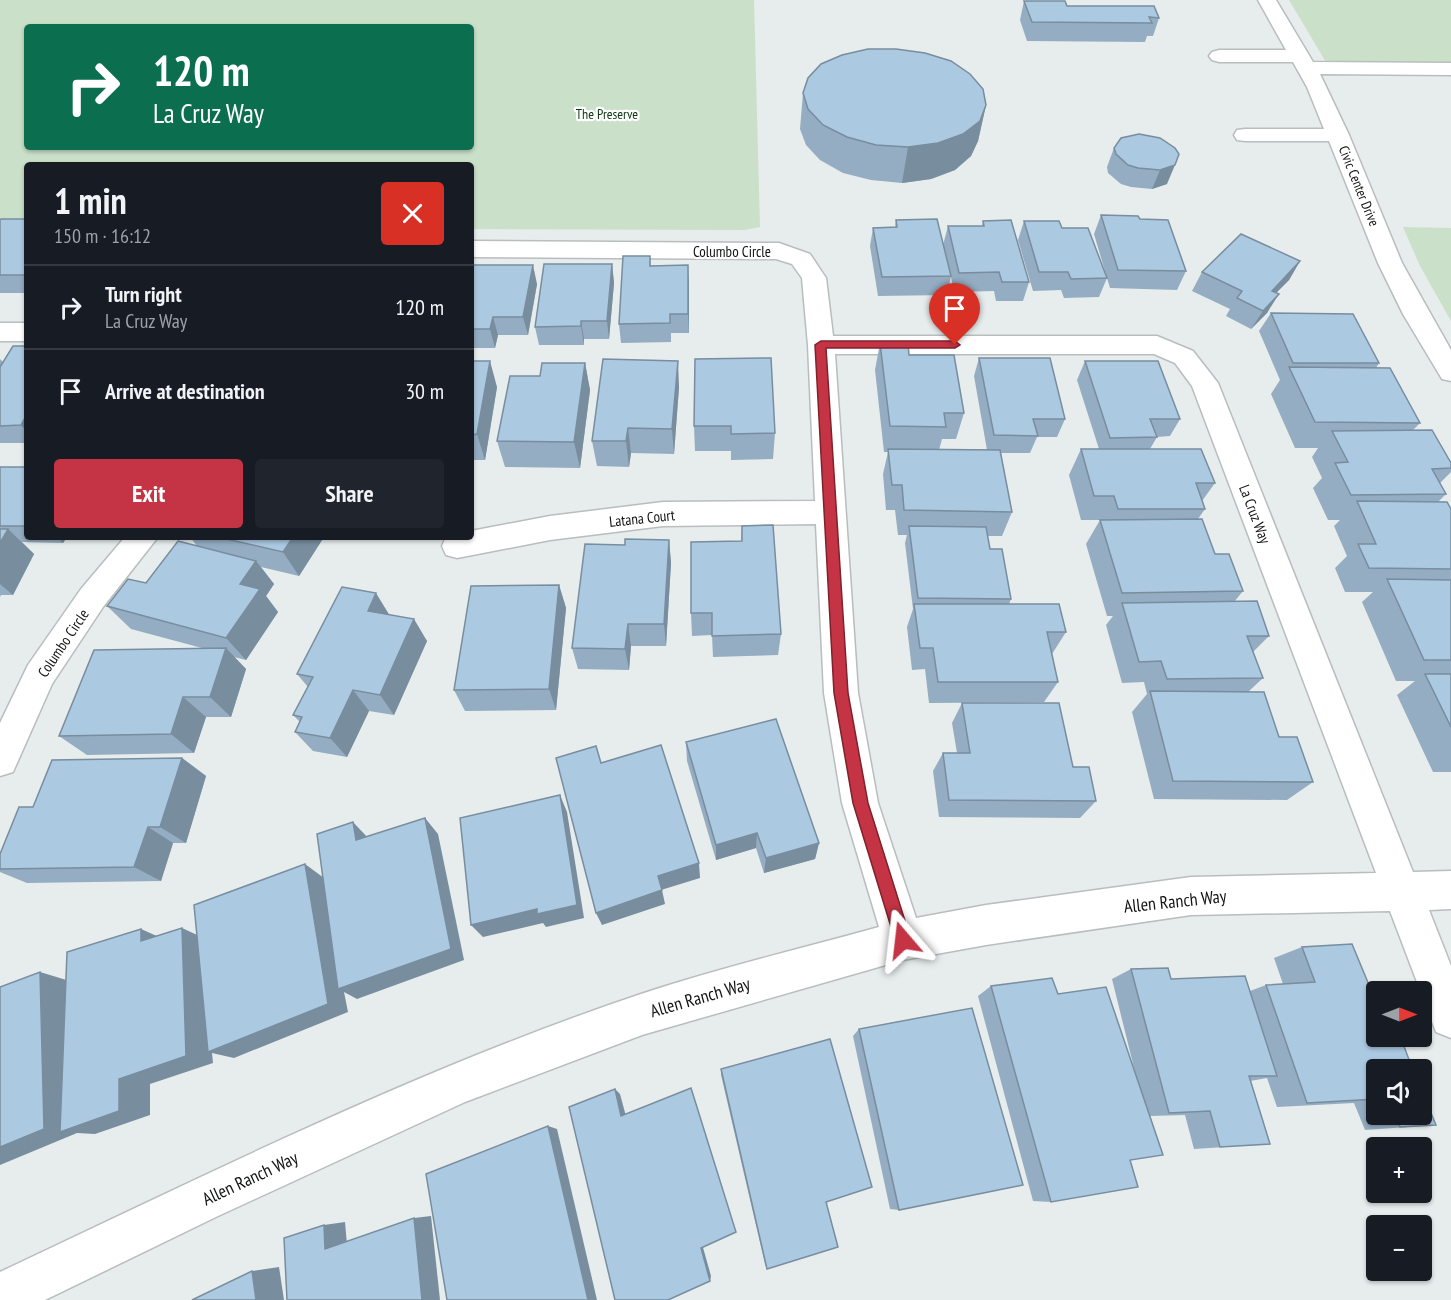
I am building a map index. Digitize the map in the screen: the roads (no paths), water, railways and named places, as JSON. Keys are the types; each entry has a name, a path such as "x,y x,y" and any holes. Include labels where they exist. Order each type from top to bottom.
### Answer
{"street":[{"name":"Civic Center Drive","path":"1267,0 1304,62 1338,135 1390,263 1416,314 1451,372"},
{"path":"1219,56 1451,69"},
{"path":"1245,135 1338,135"},
{"name":"Columbo Circle","path":"474,249 779,251 801,259 814,278 821,345 841,693 860,803 903,940"},
{"path":"0,333 24,333"},
{"name":"La Cruz Way","path":"821,345 1156,345 1184,357 1204,383 1451,1017"},
{"name":"Latana Court","path":"457,546 550,528 663,514 830,512"},
{"name":"Columbo Circle","path":"0,760 40,675 92,598 140,540"},
{"name":"Allen Ranch Way","path":"0,1297 202,1200 456,1084 642,1014 903,940 986,925 1191,896 1451,890"}],"park label":[{"name":"The Preserve","path":"607,114"}]}
